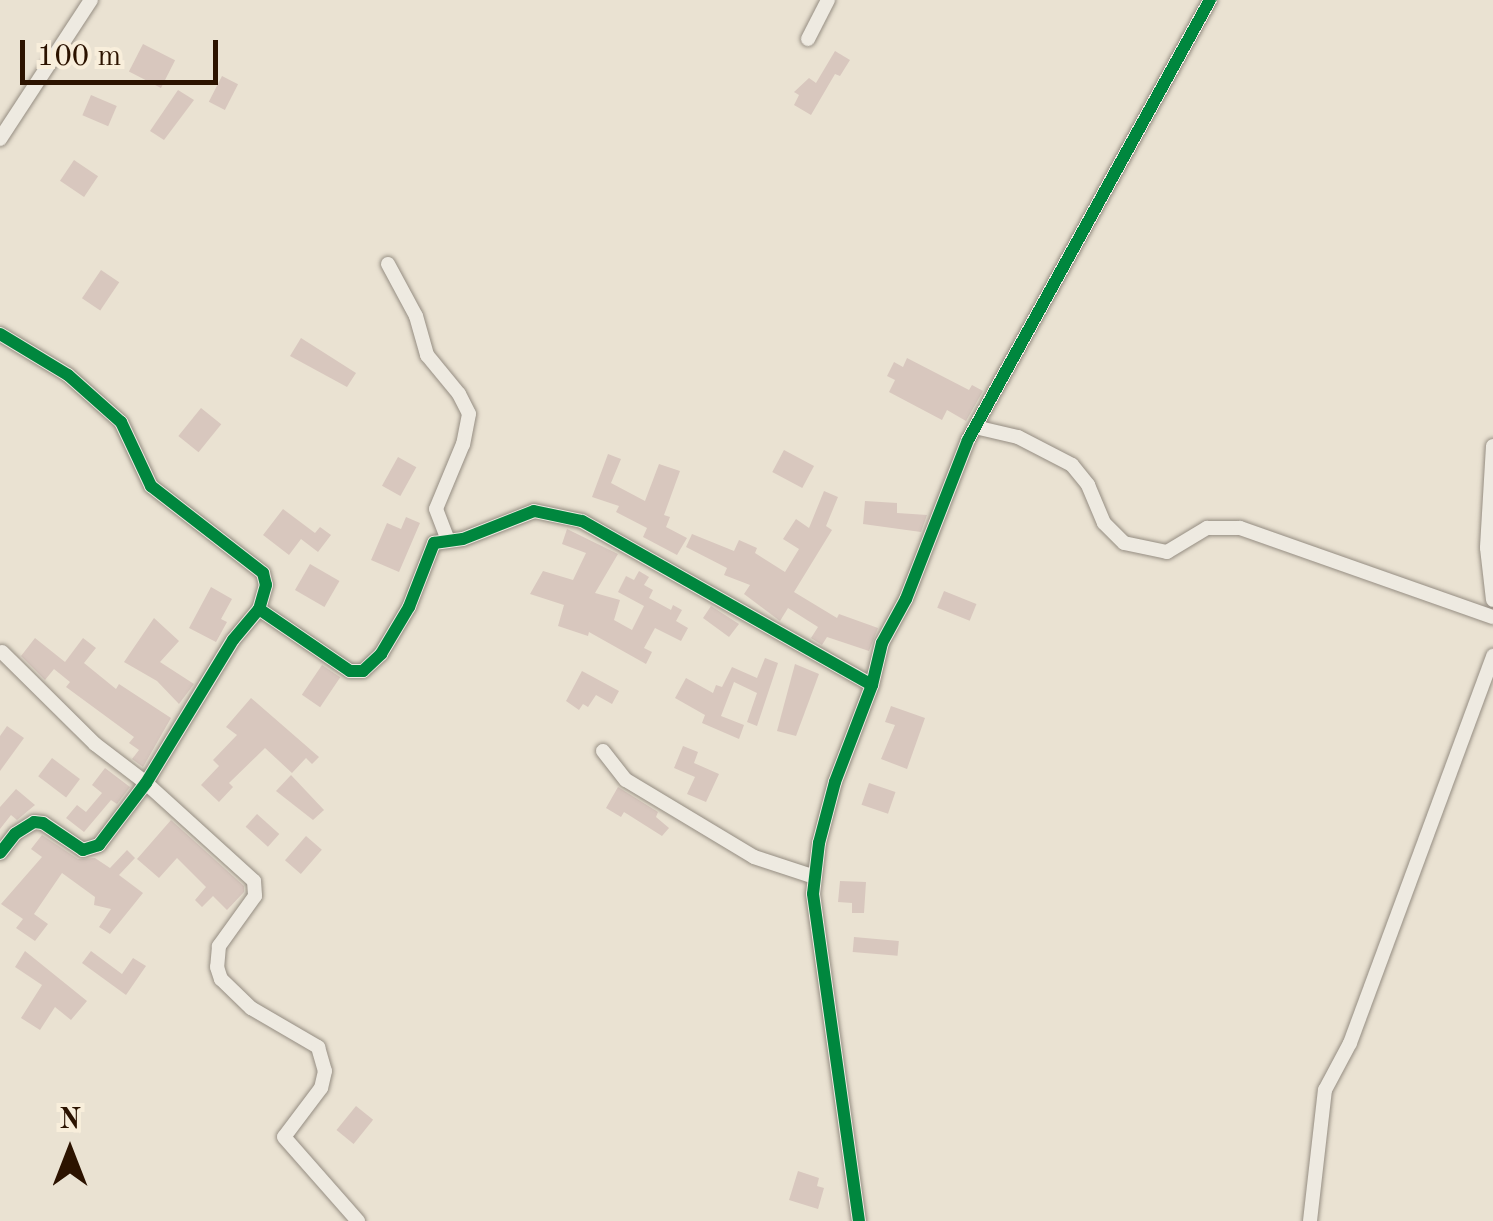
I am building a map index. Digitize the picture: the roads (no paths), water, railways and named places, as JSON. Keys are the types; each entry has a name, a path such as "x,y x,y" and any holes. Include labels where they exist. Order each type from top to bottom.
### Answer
{"street":[{"path":"0,139 91,0"},
{"path":"808,40 828,0"},
{"path":"859,1221 820,957 815,877 835,782 872,686 882,643 906,599 975,427 1210,0"},
{"path":"388,264 416,316 427,355 459,394 468,414 464,444 436,510 448,540"},
{"path":"0,334 68,375 121,422 151,486 263,573 266,592 259,610 233,640 146,783 94,849 79,848 38,822 15,834 0,853"},
{"path":"975,427 1018,437 1072,465 1088,485 1104,523 1124,542 1167,552 1206,528 1240,528 1493,617"},
{"path":"1493,446 1487,548 1493,600"},
{"path":"259,610 350,671 364,671 381,654 409,606 434,544 463,539 534,510 582,520 872,686"},
{"path":"2,652 96,744 146,783 254,882 254,896 219,946 216,967 228,987 251,1008 318,1047 325,1071 322,1088 285,1131 285,1140 339,1194 358,1221"},
{"path":"1310,1221 1325,1090 1350,1043 1493,656"},
{"path":"603,751 626,780 754,857 815,877"}]}
